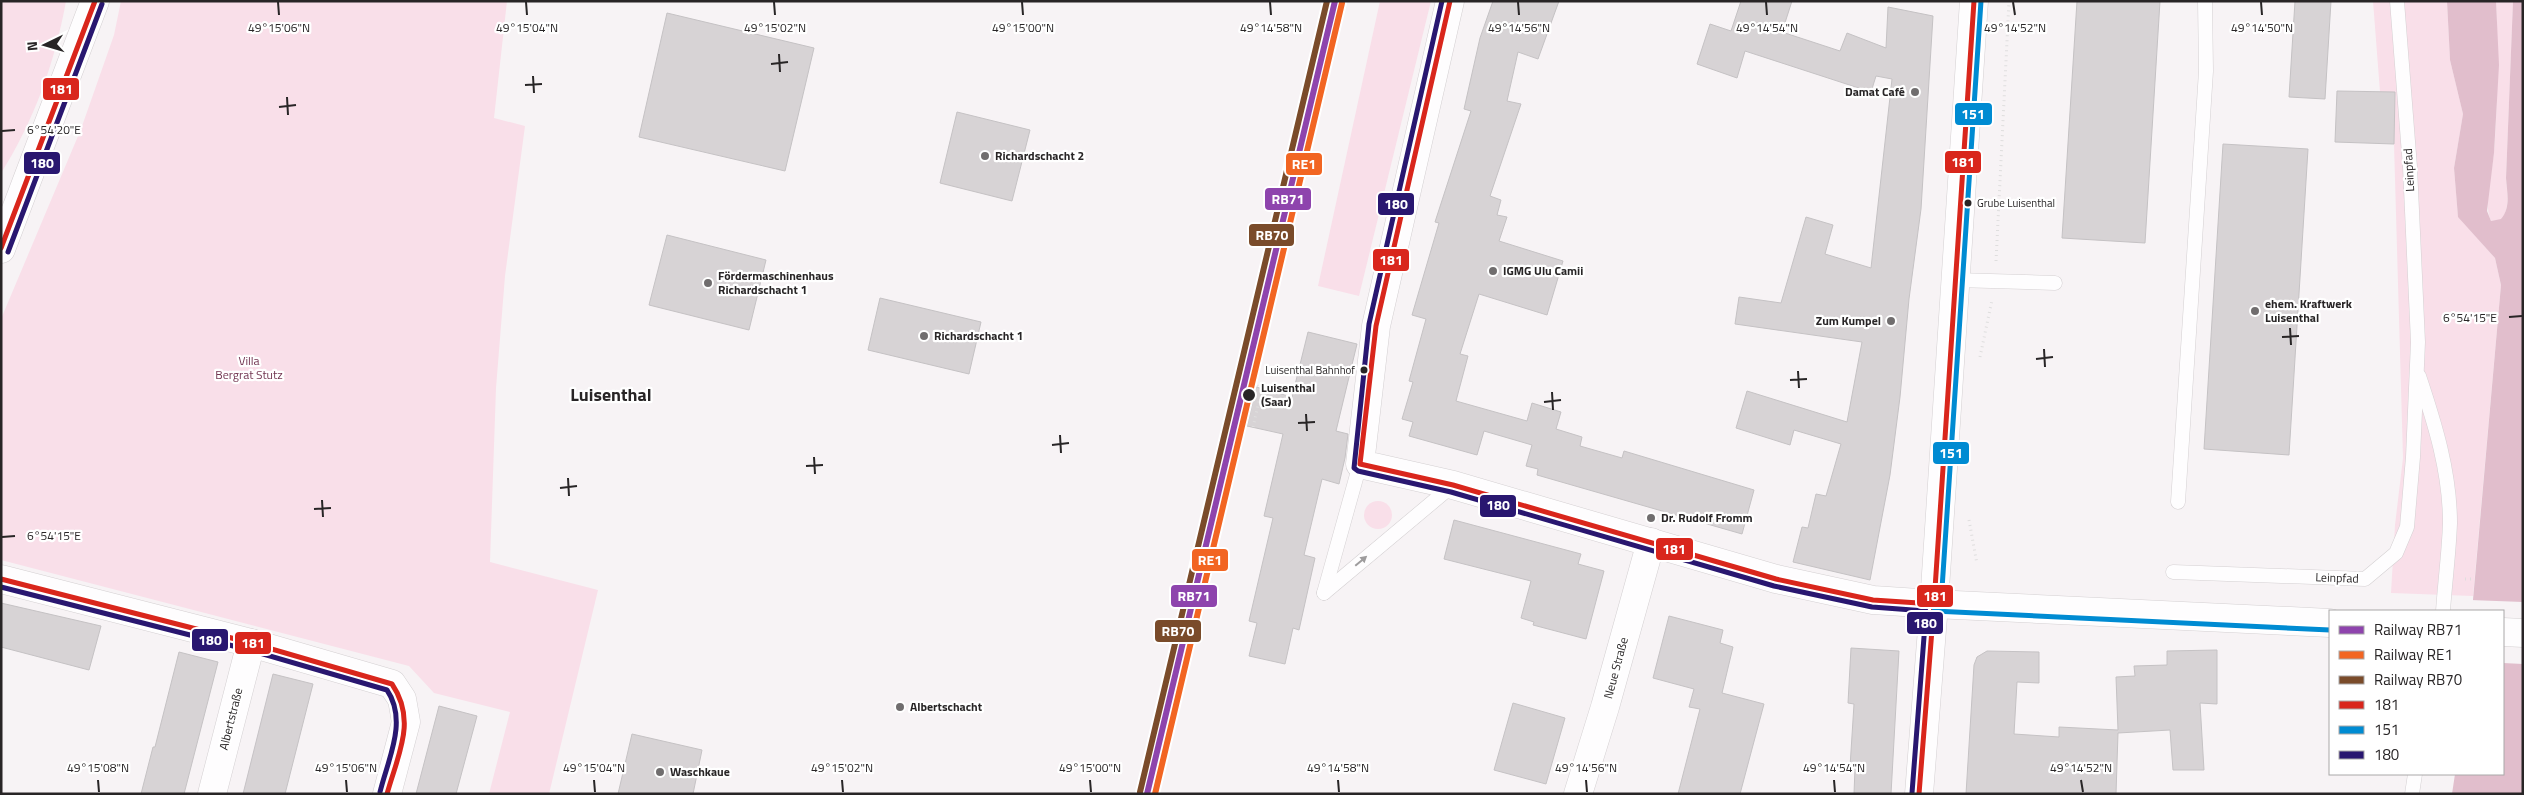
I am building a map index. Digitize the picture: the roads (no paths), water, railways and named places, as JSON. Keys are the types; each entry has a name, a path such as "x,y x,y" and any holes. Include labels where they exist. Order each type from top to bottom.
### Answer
{"street":[{"path":"1,249 95,1"},
{"path":"1450,1 1376,326 1360,464 1453,485 1776,579 1858,597 1934,604 2329,624"},
{"path":"1919,794 1934,604 1974,1"},
{"name":"Neue Straße","path":"1578,794 1605,708 1651,542"},
{"path":"1,579 251,643 392,684 402,699 406,722 387,794"},
{"path":"2504,632 2523,633"},
{"name":"Albertstraße","path":"212,794 251,643"}],"lane":[{"path":"2178,502 2206,71 2205,1"},
{"name":"Leinpfad","path":"2173,572 2366,579 2396,553 2407,527 2418,342 2410,167 2397,1"},
{"path":"1956,280 2055,283"},
{"name":"Leinpfad","path":"2417,370 2435,422 2446,470 2450,522 2443,610"},
{"path":"1360,464 1324,593 1453,485"},
{"path":"2412,794 2415,775"}],"rail line":[{"name":"RB70","path":"1140,792 1327,1"},
{"name":"RB71","path":"1147,794 1335,1"},
{"name":"RE1","path":"1155,794 1342,3"}],"place":[{"name":"Damat Café","path":"1915,92"},
{"name":"Richardschacht 2","path":"985,156"},
{"name":"Grube Luisenthal","path":"1968,203"},
{"name":"IGMG Ulu Camii","path":"1493,271"},
{"name":"Fördermaschinenhaus Richardschacht 1","path":"708,283"},
{"name":"ehem. Kraftwerk Luisenthal","path":"2255,311"},
{"name":"Zum Kumpel","path":"1891,321"},
{"name":"Richardschacht 1","path":"924,336"},
{"name":"Luisenthal Bahnhof","path":"1364,370"},
{"name":"Luisenthal (Saar)","path":"1249,395"},
{"name":"Dr. Rudolf Fromm","path":"1651,518"},
{"name":"Albertschacht","path":"900,707"},
{"name":"Waschkaue","path":"660,772"}],"district":[{"name":"Luisenthal","path":"611,395"}],"park label":[{"name":"Villa Bergrat Stutz","path":"249,368"}]}
